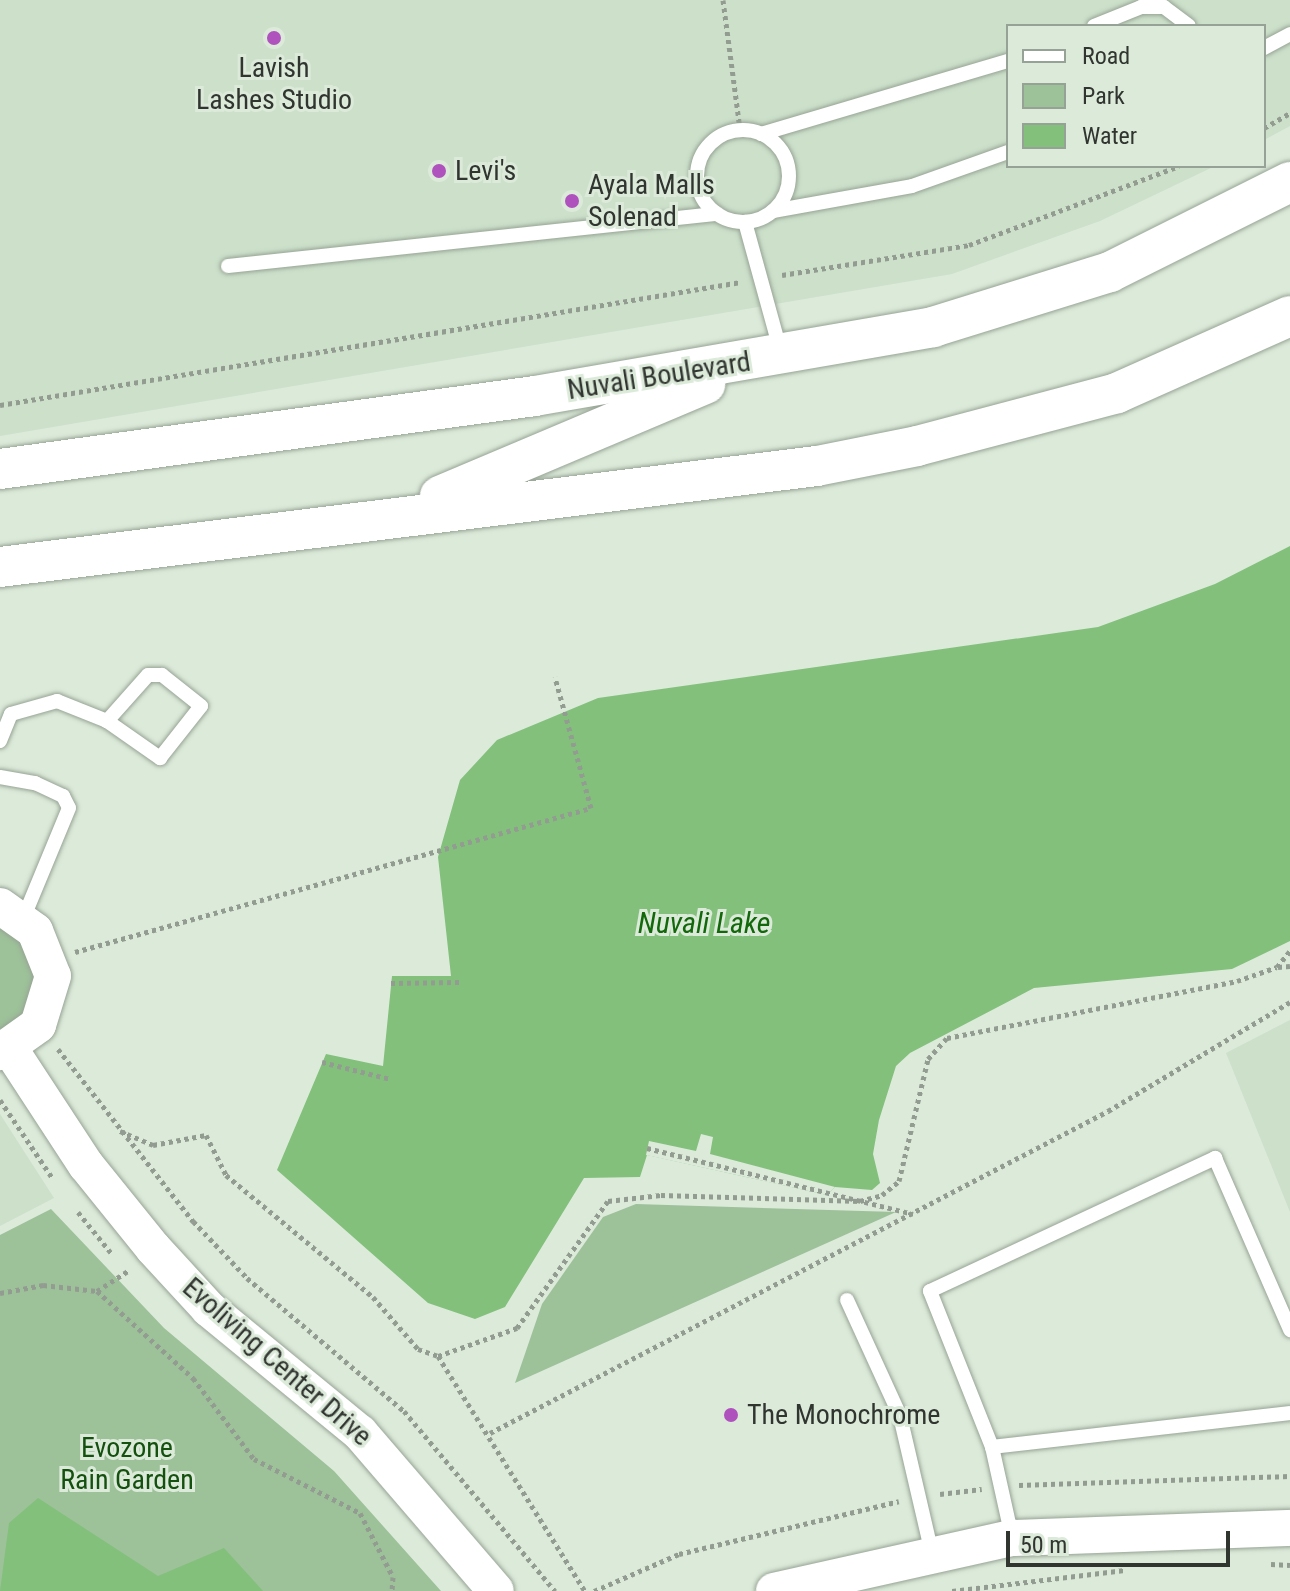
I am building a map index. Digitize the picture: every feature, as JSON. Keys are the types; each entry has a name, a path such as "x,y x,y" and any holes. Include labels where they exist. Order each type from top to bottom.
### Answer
{"main road":[{"name":"Nuvali Boulevard","path":"0,469 772,358 933,327 1046,294 1276,186"},
{"path":"0,567 395,515 817,466 917,446 1117,393 1290,316"},
{"path":"395,515 772,358"}],"street":[{"path":"12,912 50,959"},
{"name":"Evoliving Center Drive","path":"50,959 47,1010 5,1051 86,1165 153,1248 219,1318 360,1433 496,1591"},
{"path":"774,1591 932,1553 1012,1538 1290,1528"}],"lane":[{"path":"1099,24 1141,7 1164,7 1186,24"},
{"path":"1266,47 1290,34"},
{"path":"717,214 700,192 698,164 714,140 740,130 761,134 1006,62"},
{"path":"761,134 788,169 773,211"},
{"path":"228,266 717,214 745,222 773,211 912,186 1006,153"},
{"path":"745,222 760,279 772,358"},
{"path":"0,741 11,714 30,703 57,701 107,721 160,758 201,706 162,675 148,675 107,721"},
{"path":"0,777 35,783 63,796 69,808 12,912"},
{"path":"1012,1538 992,1447 930,1291 1215,1158 1290,1330"},
{"path":"847,1300 900,1416 932,1553"},
{"path":"992,1447 1290,1413"}],"path":[{"path":"723,0 740,130"},
{"path":"1266,127 1290,113"},
{"path":"0,405 969,245 1174,168"},
{"path":"50,959 414,852 591,808 555,677"},
{"path":"1277,967 1290,951"},
{"path":"438,1356 517,1328 608,1201 661,1195 871,1200 899,1181 928,1059 938,1042 1029,1016 1290,966"},
{"path":"391,983 459,982"},
{"path":"490,1433 913,1214 1290,1002"},
{"path":"58,1052 118,1130 247,1278 404,1411 555,1591"},
{"path":"322,1062 390,1079"},
{"path":"118,1130 153,1145 206,1135 226,1175 373,1297 418,1349 438,1356 490,1433 585,1591"},
{"path":"647,1148 871,1200 913,1214"},
{"path":"0,1293 43,1285 97,1291 193,1378 254,1459 360,1513 393,1577 392,1591"},
{"path":"1263,1564 1290,1565"},
{"path":"952,1591 1133,1569"}],"shaded area":[{"name":"Ayala Malls Solenad","path":"0,0 1290,0 1290,126 1266,139 1266,24 1006,24 1006,168 1211,168 1100,221 952,274 0,436"},
{"path":"1290,1020 1290,1212 1226,1053"},
{"path":"0,1114 54,1198 0,1226"}],"green space":[{"path":"0,926 20,940 35,975 26,1012 0,1033"},
{"path":"636,1204 896,1212 515,1383 542,1304 603,1217"},
{"name":"Evozone Rain Garden","path":"51,1209 164,1328 334,1471 441,1591 0,1591 0,1235"}],"water":[{"name":"Nuvali Lake","path":"1290,546 1290,941 1232,969 1034,988 910,1053 896,1066 879,1120 873,1154 880,1183 872,1190 835,1187 827,1195 647,1155 640,1177 584,1178 505,1307 475,1319 428,1303 277,1170 326,1054 383,1066 392,976 451,976 438,857 460,780 497,740 598,698 1098,627 1215,584"},
{"path":"38,1498 158,1576 224,1548 263,1591 0,1591 9,1523"}],"pier":[{"path":"701,1134 713,1137 710,1154 835,1187 827,1195 646,1155 649,1141 696,1151"}],"place":[{"name":"Lavish Lashes Studio","path":"274,38"},
{"name":"Levi's","path":"439,171"},
{"name":"Ayala Malls Solenad","path":"572,201"},
{"name":"The Monochrome","path":"731,1415"}]}
